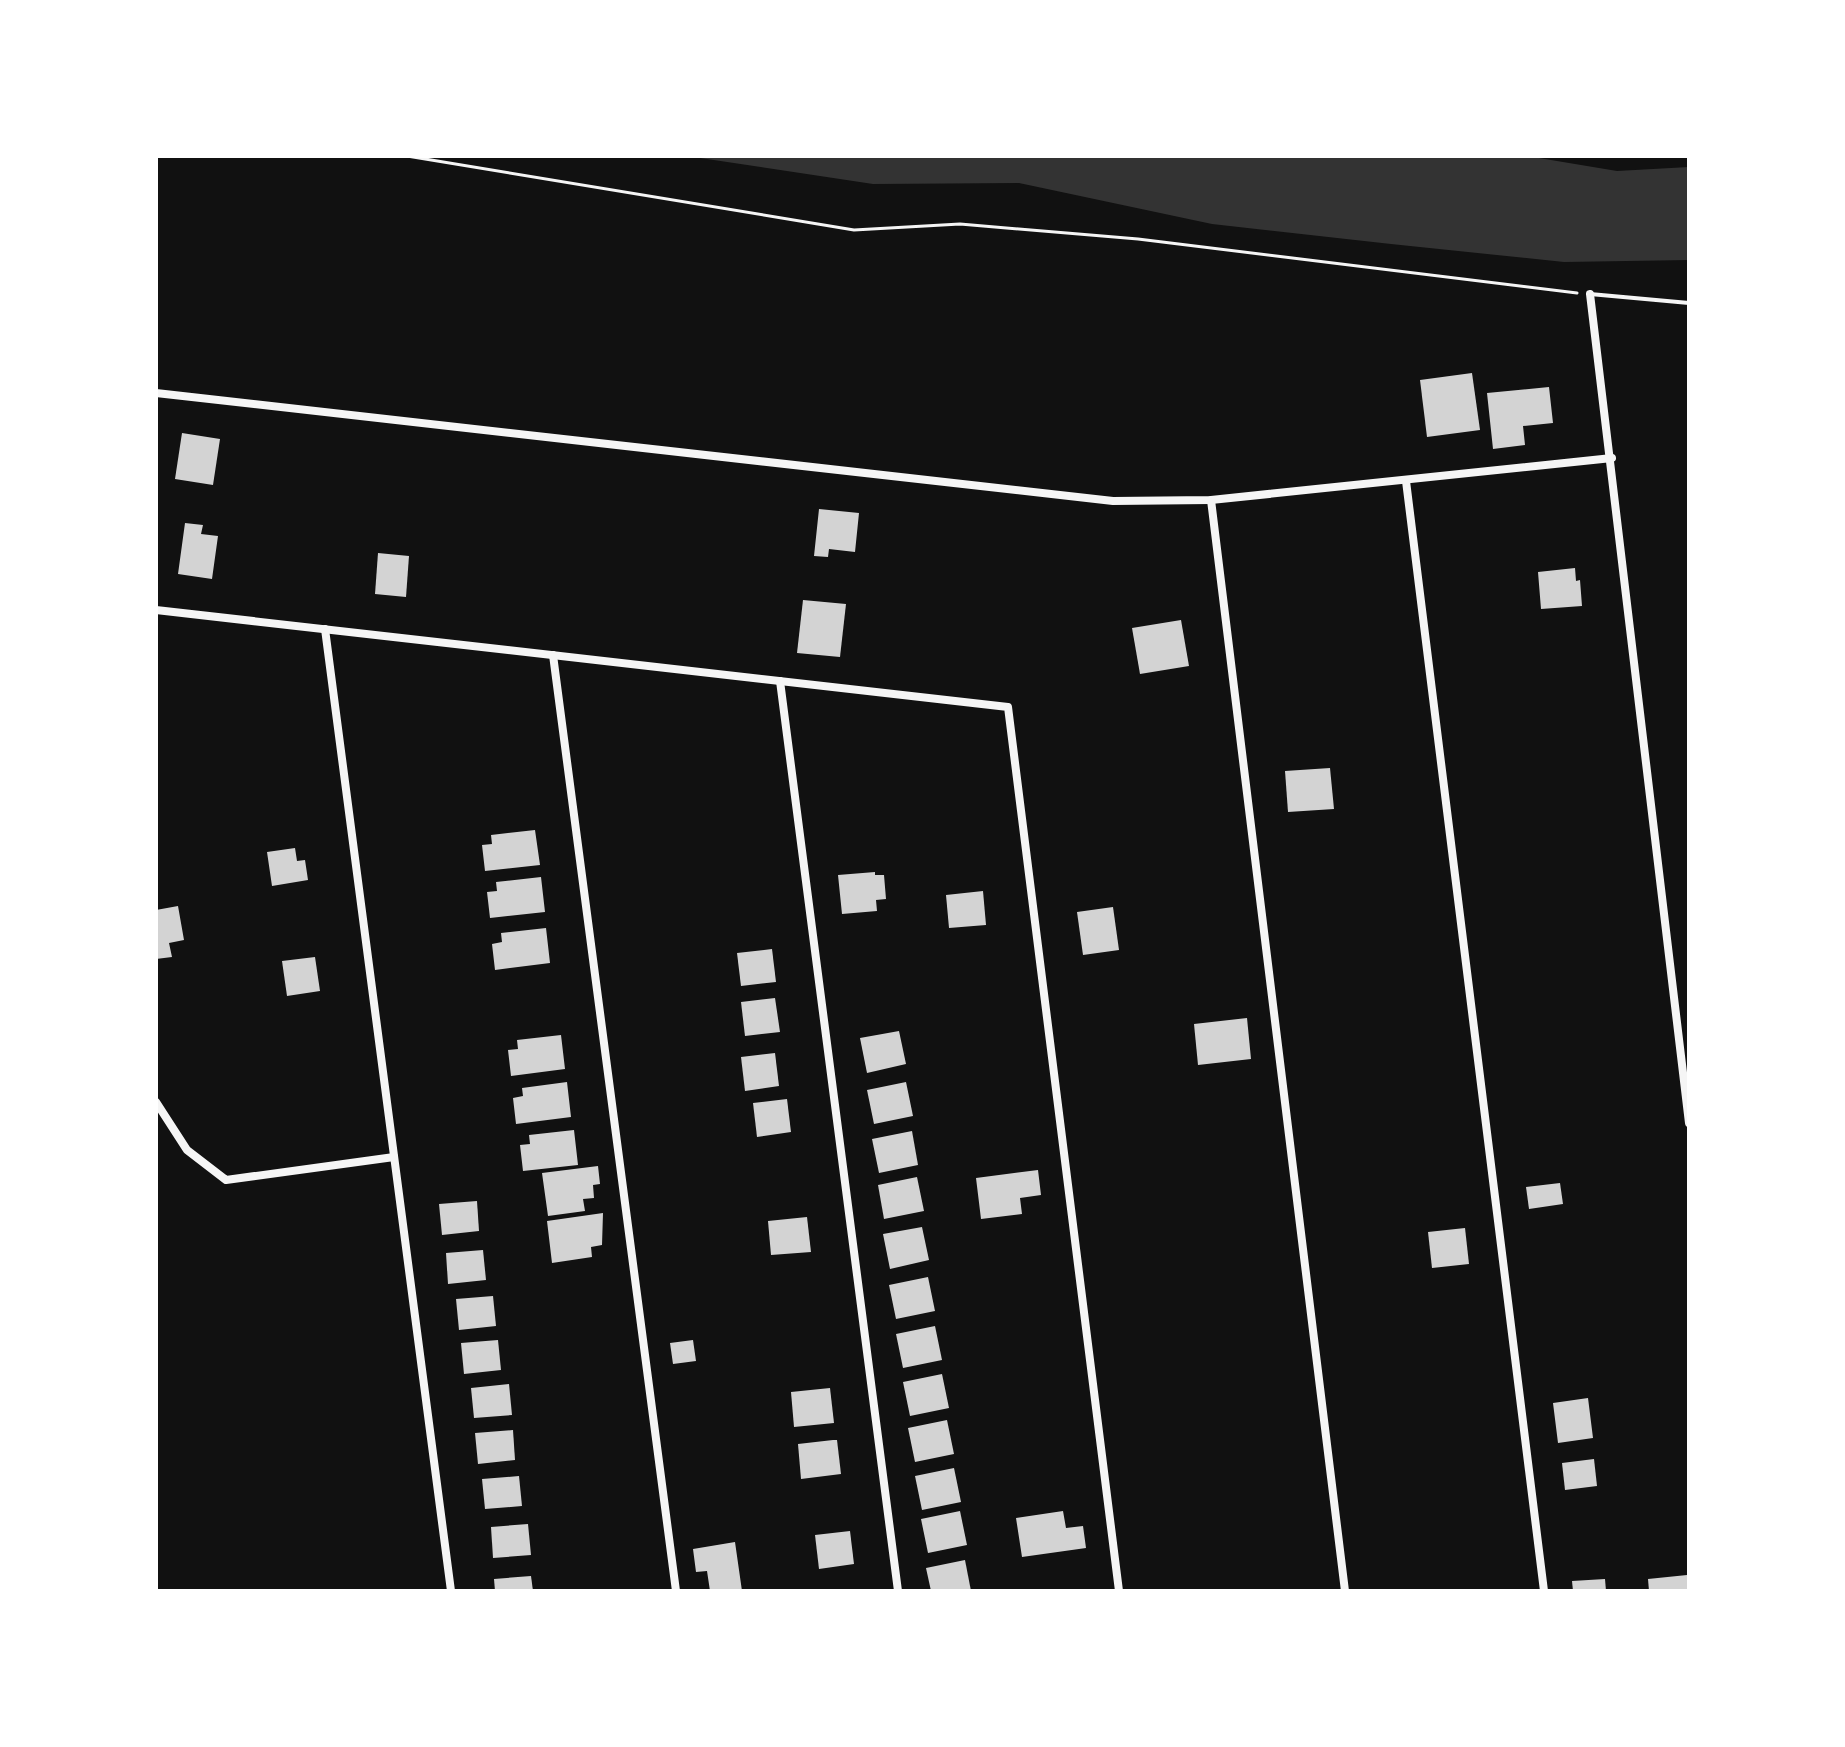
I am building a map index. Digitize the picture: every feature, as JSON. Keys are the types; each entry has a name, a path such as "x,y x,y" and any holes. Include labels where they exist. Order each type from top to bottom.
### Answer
{"street":[{"path":"1590,294 1689,1123"},
{"path":"156,393 1113,501 1211,500 1612,458"},
{"path":"1406,481 1544,1591"},
{"path":"1211,500 1345,1591"},
{"path":"156,610 1008,707 1119,1591"},
{"path":"325,629 451,1591"},
{"path":"553,655 676,1591"},
{"path":"780,681 898,1591"},
{"path":"156,1102 187,1150 226,1180 394,1157"}],"lane":[{"path":"1590,294 1689,303"}],"path":[{"path":"407,156 854,230 960,224 1138,239 1590,294"}],"shaded area":[{"path":"687,156 1527,156 1617,171 1689,167 1689,260 1564,262 1212,224 1019,183 873,184"}],"building":[{"path":"1472,373 1480,430 1427,437 1420,380"},
{"path":"1549,387 1553,423 1523,426 1525,445 1493,449 1487,393"},
{"path":"182,433 220,439 213,485 175,479"},
{"path":"819,509 859,513 855,552 829,549 828,557 814,556"},
{"path":"185,523 203,525 201,534 218,536 212,579 178,574"},
{"path":"378,553 409,556 406,597 375,594"},
{"path":"1575,568 1576,581 1580,580 1582,606 1541,609 1538,572"},
{"path":"803,600 846,604 840,657 797,653"},
{"path":"1181,620 1189,666 1140,674 1132,628"},
{"path":"1330,768 1334,809 1288,812 1285,771"},
{"path":"535,830 540,865 485,871 482,845 492,844 491,835"},
{"path":"295,848 297,861 305,860 308,880 272,886 267,852"},
{"path":"875,872 875,875 884,875 886,899 876,900 877,911 842,914 838,875"},
{"path":"541,877 545,912 490,918 487,892 497,891 496,882"},
{"path":"983,891 986,925 949,928 946,895"},
{"path":"178,906 184,940 169,943 172,957 156,959 156,910"},
{"path":"1113,907 1119,950 1083,955 1077,912"},
{"path":"546,928 550,963 495,970 492,944 502,942 501,933"},
{"path":"772,949 776,982 741,986 737,953"},
{"path":"315,957 320,991 287,996 282,961"},
{"path":"775,998 780,1032 745,1036 741,1002"},
{"path":"1247,1018 1251,1059 1198,1065 1194,1024"},
{"path":"899,1031 906,1064 867,1073 860,1038"},
{"path":"561,1035 565,1069 511,1076 508,1050 518,1049 517,1040"},
{"path":"775,1053 779,1086 745,1091 741,1057"},
{"path":"567,1082 571,1117 516,1124 513,1098 523,1096 522,1088"},
{"path":"906,1082 913,1116 874,1124 867,1090"},
{"path":"787,1099 791,1132 757,1137 753,1103"},
{"path":"574,1130 578,1165 523,1171 520,1145 530,1144 529,1135"},
{"path":"912,1131 918,1165 879,1173 872,1139"},
{"path":"598,1166 600,1184 593,1185 594,1198 583,1199 585,1211 548,1216 542,1173"},
{"path":"1038,1170 1041,1195 1020,1198 1022,1214 981,1219 976,1178"},
{"path":"917,1177 924,1211 884,1219 878,1185"},
{"path":"1560,1183 1563,1204 1529,1209 1526,1187"},
{"path":"477,1201 479,1231 442,1235 439,1204"},
{"path":"603,1213 602,1245 591,1247 592,1257 552,1263 547,1221"},
{"path":"807,1217 811,1252 771,1255 768,1221"},
{"path":"922,1227 929,1260 890,1269 883,1234"},
{"path":"1465,1228 1469,1264 1432,1268 1428,1232"},
{"path":"483,1250 486,1280 448,1284 446,1253"},
{"path":"928,1277 935,1311 896,1319 889,1285"},
{"path":"493,1296 496,1326 459,1330 456,1299"},
{"path":"935,1326 942,1360 903,1368 896,1334"},
{"path":"498,1340 501,1370 464,1374 461,1343"},
{"path":"693,1340 696,1361 673,1364 670,1343"},
{"path":"942,1374 949,1408 910,1416 903,1382"},
{"path":"509,1384 512,1415 474,1418 471,1388"},
{"path":"830,1388 834,1423 794,1427 791,1392"},
{"path":"1588,1398 1593,1438 1558,1443 1553,1403"},
{"path":"947,1420 954,1454 915,1462 908,1428"},
{"path":"513,1430 515,1460 478,1464 475,1433"},
{"path":"837,1440 841,1474 801,1479 798,1444"},
{"path":"1594,1459 1597,1486 1565,1490 1562,1463"},
{"path":"954,1468 961,1502 922,1510 915,1476"},
{"path":"519,1476 522,1506 485,1509 482,1479"},
{"path":"960,1511 967,1545 928,1553 921,1519"},
{"path":"1063,1511 1066,1528 1083,1526 1086,1548 1022,1557 1016,1518"},
{"path":"528,1524 531,1555 493,1558 491,1527"},
{"path":"850,1531 854,1564 819,1569 815,1535"},
{"path":"735,1542 742,1591 710,1591 707,1571 696,1572 693,1549"},
{"path":"965,1560 971,1591 931,1591 926,1568"},
{"path":"1687,1575 1689,1591 1649,1591 1648,1579"},
{"path":"531,1576 533,1591 495,1591 494,1579"},
{"path":"1605,1579 1606,1591 1573,1591 1572,1581"}]}
